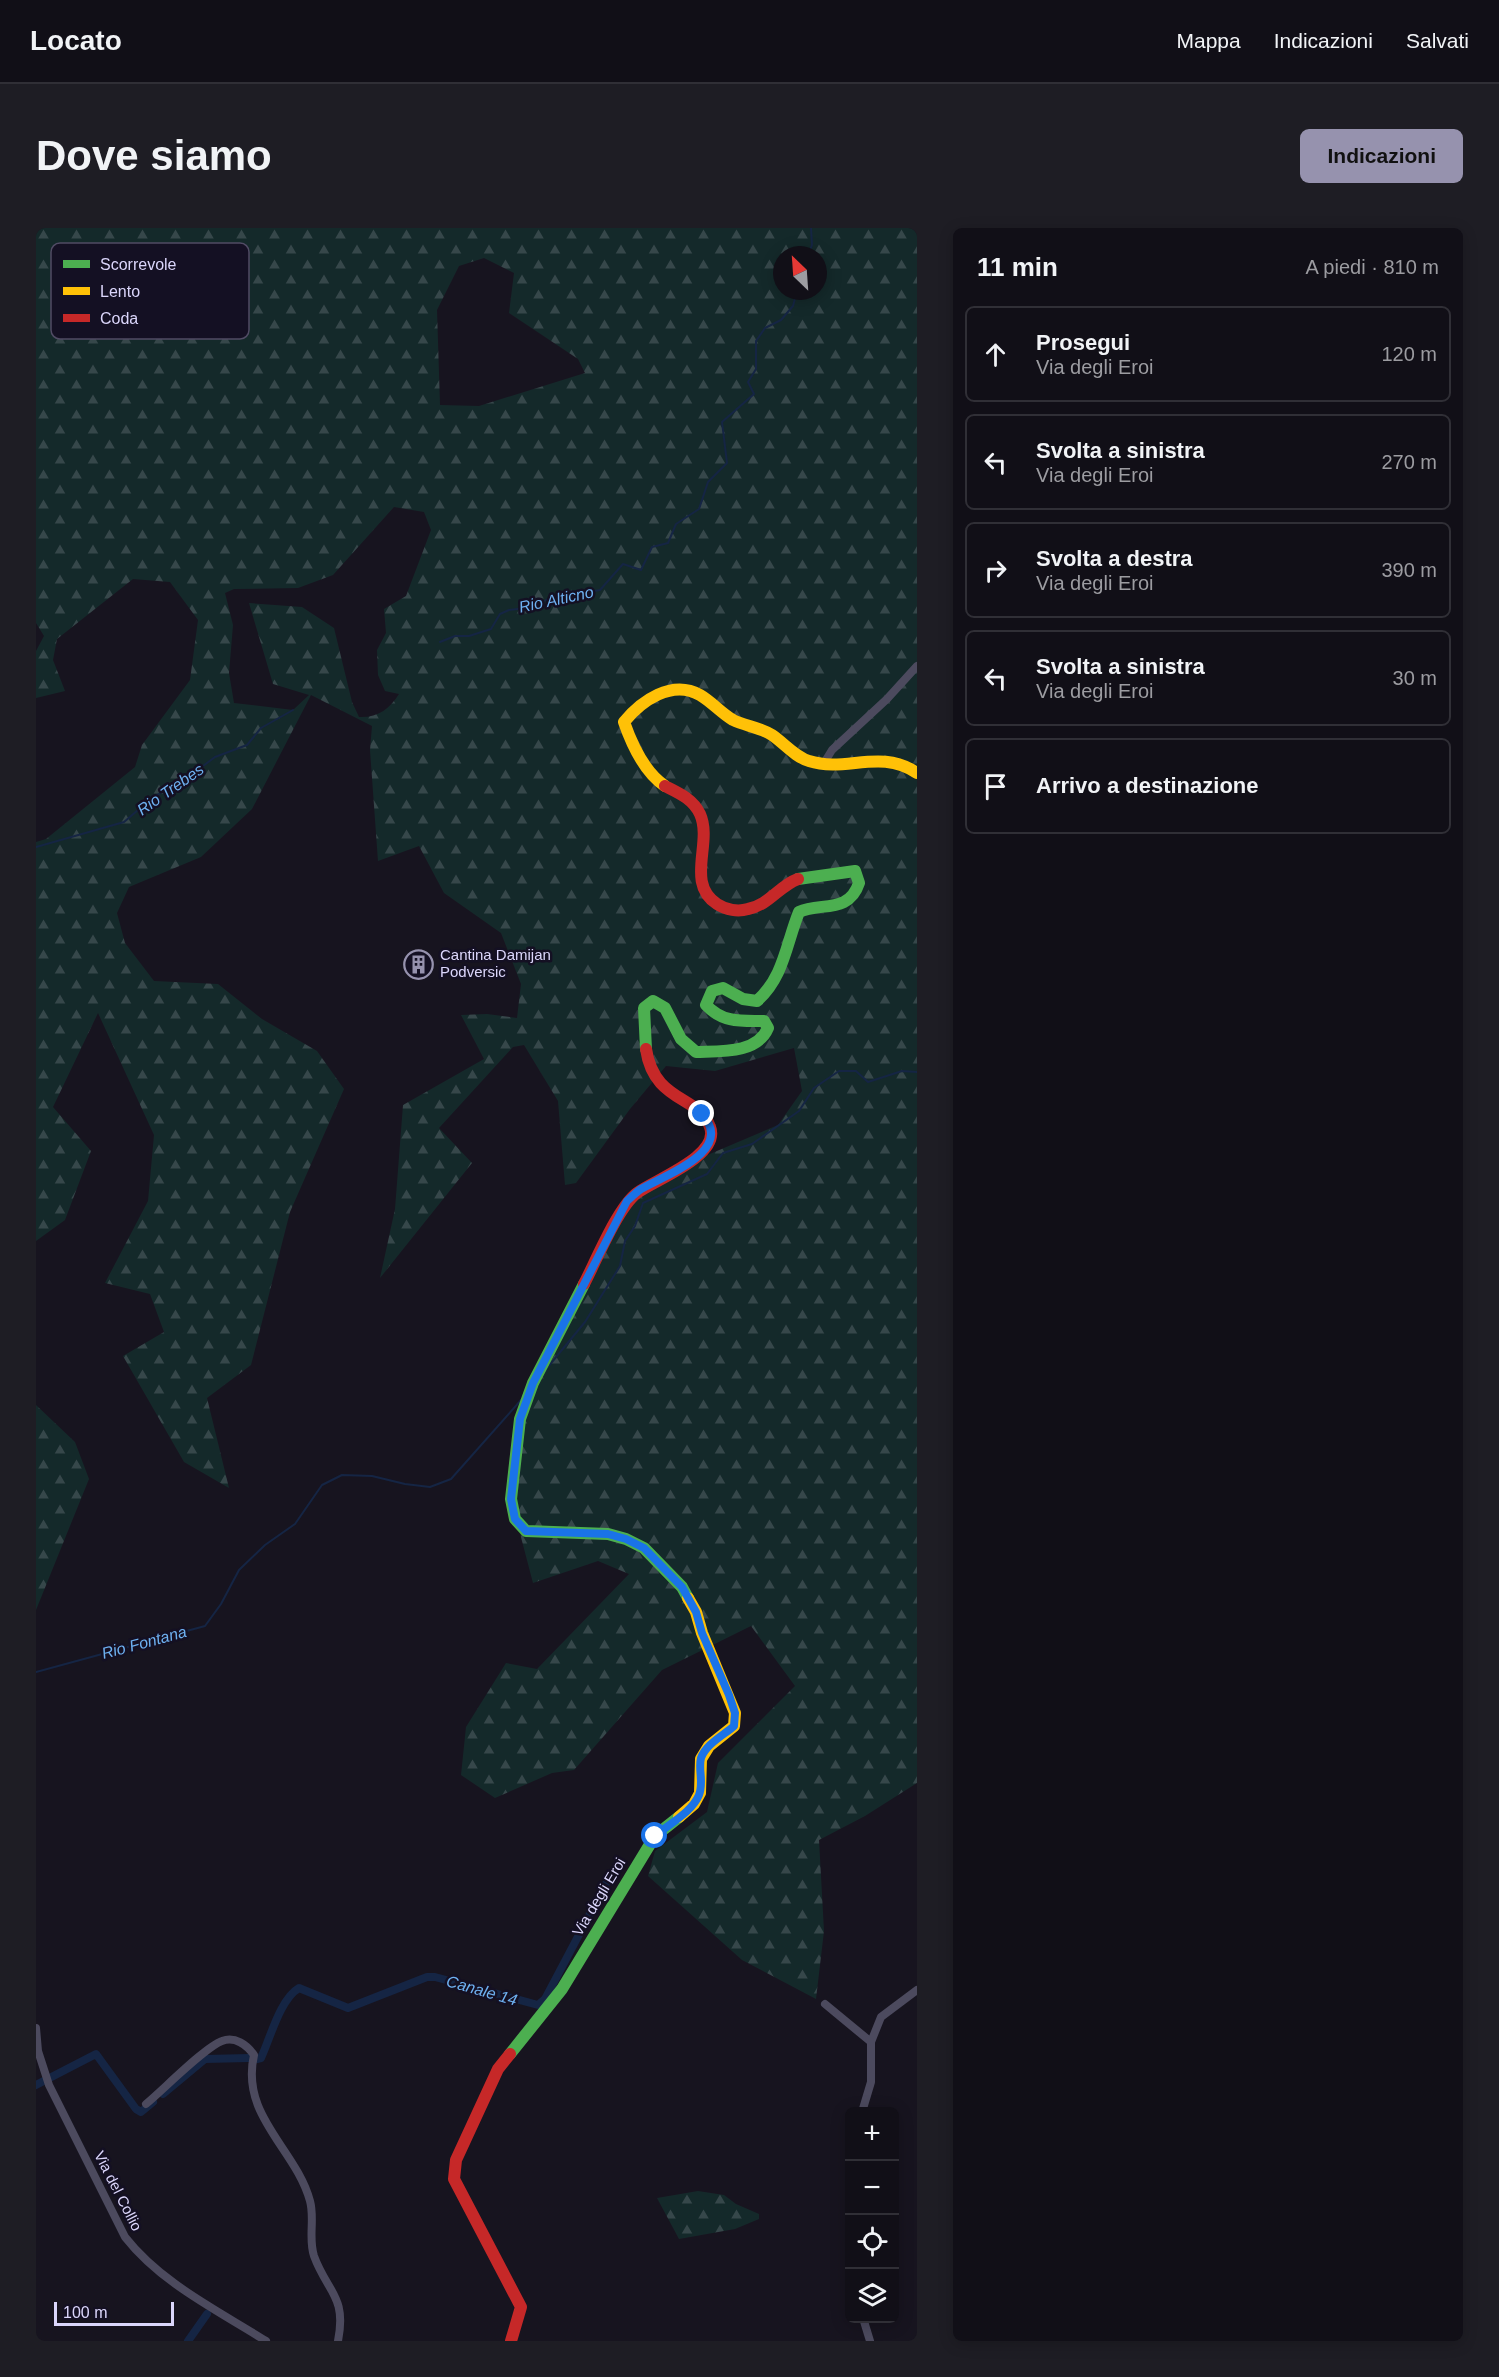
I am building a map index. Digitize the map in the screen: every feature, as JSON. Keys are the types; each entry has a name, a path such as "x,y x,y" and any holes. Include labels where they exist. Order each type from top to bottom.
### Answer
{"street":[{"path":"824,763 832,750 887,699 917,666"},
{"name":"Via degli Eroi","path":"511,2341 521,2307 454,2179 456,2160 498,2068 562,1989 655,1836 694,1804 700,1793 701,1759 709,1746 734,1726 735,1713 702,1633 696,1612 682,1587 644,1548 626,1539 608,1534 526,1531 515,1519 511,1499 520,1419 533,1383 627,1201 638,1190 661,1180 691,1162 710,1142 712,1132 710,1122 702,1114 668,1093 656,1078 644,1039 644,1008 653,1001 665,1008 681,1039 696,1052 731,1050 759,1043 767,1034 768,1028 764,1022 727,1021 714,1015 706,1005 712,991 723,988 743,999 757,1000 770,991 780,973 799,912 804,909 832,907 854,893 859,885 859,877 855,871 793,880 761,906 739,912 722,908 708,897 701,880 705,832 701,815 692,800 656,779 634,745 624,722 629,715 660,693 679,689 696,693 732,719 768,733 809,762 824,763"},
{"path":"824,763 903,763 917,773"},
{"path":"864,2107 871,2082 871,2042 881,2017 917,1990"},
{"path":"825,2004 871,2042"},
{"name":"Via del Collio","path":"36,2028 38,2051 49,2085 125,2237 140,2256 159,2272 266,2341"},
{"path":"146,2104 223,2040 242,2043 251,2050 254,2055 251,2070 261,2115 297,2173 310,2199 314,2218 313,2255 338,2304 342,2322 338,2341"},
{"path":"864,2323 870,2341"}],"green space":[{"path":"36,228 917,228 917,1783 865,1816 819,1840 824,1931 816,1999 742,1960 648,1876 655,1851 707,1812 718,1763 795,1686 751,1626 662,1670 574,1770 552,1773 495,1798 461,1775 466,1727 506,1663 537,1669 629,1574 598,1561 533,1583 511,1499 520,1419 627,1201 691,1162 778,1125 802,1091 794,1048 715,1071 666,1066 630,1109 576,1183 565,1185 558,1101 524,1045 513,1047 439,1128 472,1163 380,1278 395,1209 403,1105 484,1059 461,1015 487,1014 517,1018 521,984 501,933 444,893 419,846 378,861 370,750 372,726 311,695 252,809 201,857 129,887 117,913 125,943 154,981 218,984 262,1019 317,1051 344,1089 290,1212 251,1365 207,1398 229,1488 184,1462 123,1356 164,1332 150,1294 105,1283 148,1201 154,1135 98,1013 53,1107 91,1151 65,1220 36,1241 36,842 46,839 135,767 142,745 190,680 198,620 170,582 133,579 57,639 53,660 65,691 36,698 36,651 44,636 36,623","holes":["484,258 514,273 509,313 578,359 585,373 479,406 440,405 437,310 459,266","394,507 424,512 431,530 406,596 384,609 386,633 377,650 378,675 385,691 399,694 387,708 372,716 359,717 352,702 334,628 302,607 249,603 273,684 309,695 293,710 234,703 229,673 233,625 225,593 234,589 298,588 333,575"]},
{"path":"36,1405 75,1442 89,1479 36,1610"},
{"path":"698,2191 724,2195 736,2204 759,2214 759,2219 735,2229 679,2239 657,2198"}],"waterway":[{"name":"Rio Alticno","path":"811,228 812,246"},
{"name":"Rio Alticno","path":"440,642 455,636 469,636 491,629 500,614 509,610 534,607 546,600 600,590 623,564 641,570 652,547 668,543 676,524 699,509 708,482 727,463 722,422 754,394 748,382 756,369 756,341 765,328 781,320 793,306 795,300"},
{"name":"Rio Trebes","path":"36,847 124,822 152,798 191,775 215,757 247,745 261,728 293,710"},
{"name":"Rio Fontana","path":"547,1368 585,1322 620,1266 625,1241 635,1226 643,1203 707,1174 723,1153 752,1144 799,1111 814,1088 839,1071 856,1071 868,1082 902,1071 917,1072"},
{"name":"Rio Fontana","path":"36,1672 205,1626 221,1604 239,1570 265,1545 295,1524 322,1485 342,1475 372,1476 430,1487 451,1479 521,1400"},
{"name":"Canale 14","path":"257,2059 261,2058 286,2001 299,1988 348,2008 427,1977 435,1977 538,2005 545,1999 610,1876"},
{"name":"Canale 14","path":"36,2085 96,2054 136,2109 141,2112 153,2102"},
{"name":"Canale 14","path":"163,2094 205,2059 249,2058"},
{"path":"188,2341 207,2314"}],"traffic: fast":[{"path":"646,1049 644,1008 653,1001 665,1008 681,1039 696,1052 726,1051 747,1047 763,1036 768,1028 764,1021 740,1021 726,1018 706,1005 712,991 723,988 743,999 757,1001 766,992 779,971 799,912 841,903 854,893 859,883 855,871 798,879"},
{"path":"584,1284 533,1383 520,1419 511,1499 515,1519 526,1531 608,1534 626,1539 644,1548 682,1587 688,1598"},
{"path":"510,2054 562,1989 655,1836 679,1817"}],"traffic: slow":[{"path":"665,786 645,766 624,722 648,700 668,691 679,690 700,695 733,720 767,732 809,761 823,764 890,762 917,773"},
{"path":"679,1817 694,1804 700,1793 701,1759 709,1746 734,1726 735,1713 702,1633 696,1612 688,1598"}],"traffic: jam":[{"path":"665,786 690,800 700,814 704,837 701,862 703,885 708,895 717,904 736,910 755,907 798,879"},
{"path":"584,1284 615,1222 630,1200 637,1193 696,1157 706,1148 711,1138 710,1127 704,1117 667,1089 658,1079 651,1067 646,1049"},
{"path":"510,2054 498,2069 456,2160 454,2179 521,2307 511,2341"}],"place":[{"name":"Cantina Damijan Podversic","path":"419,964"}],"route":[{"path":"655,1836 694,1804 700,1793 701,1759 709,1746 734,1726 735,1713 702,1633 696,1612 682,1587 644,1548 626,1539 608,1534 526,1531 515,1519 511,1499 520,1419 533,1383 627,1201 638,1190 661,1180 691,1162 710,1142 712,1132 710,1122 702,1114"}]}
